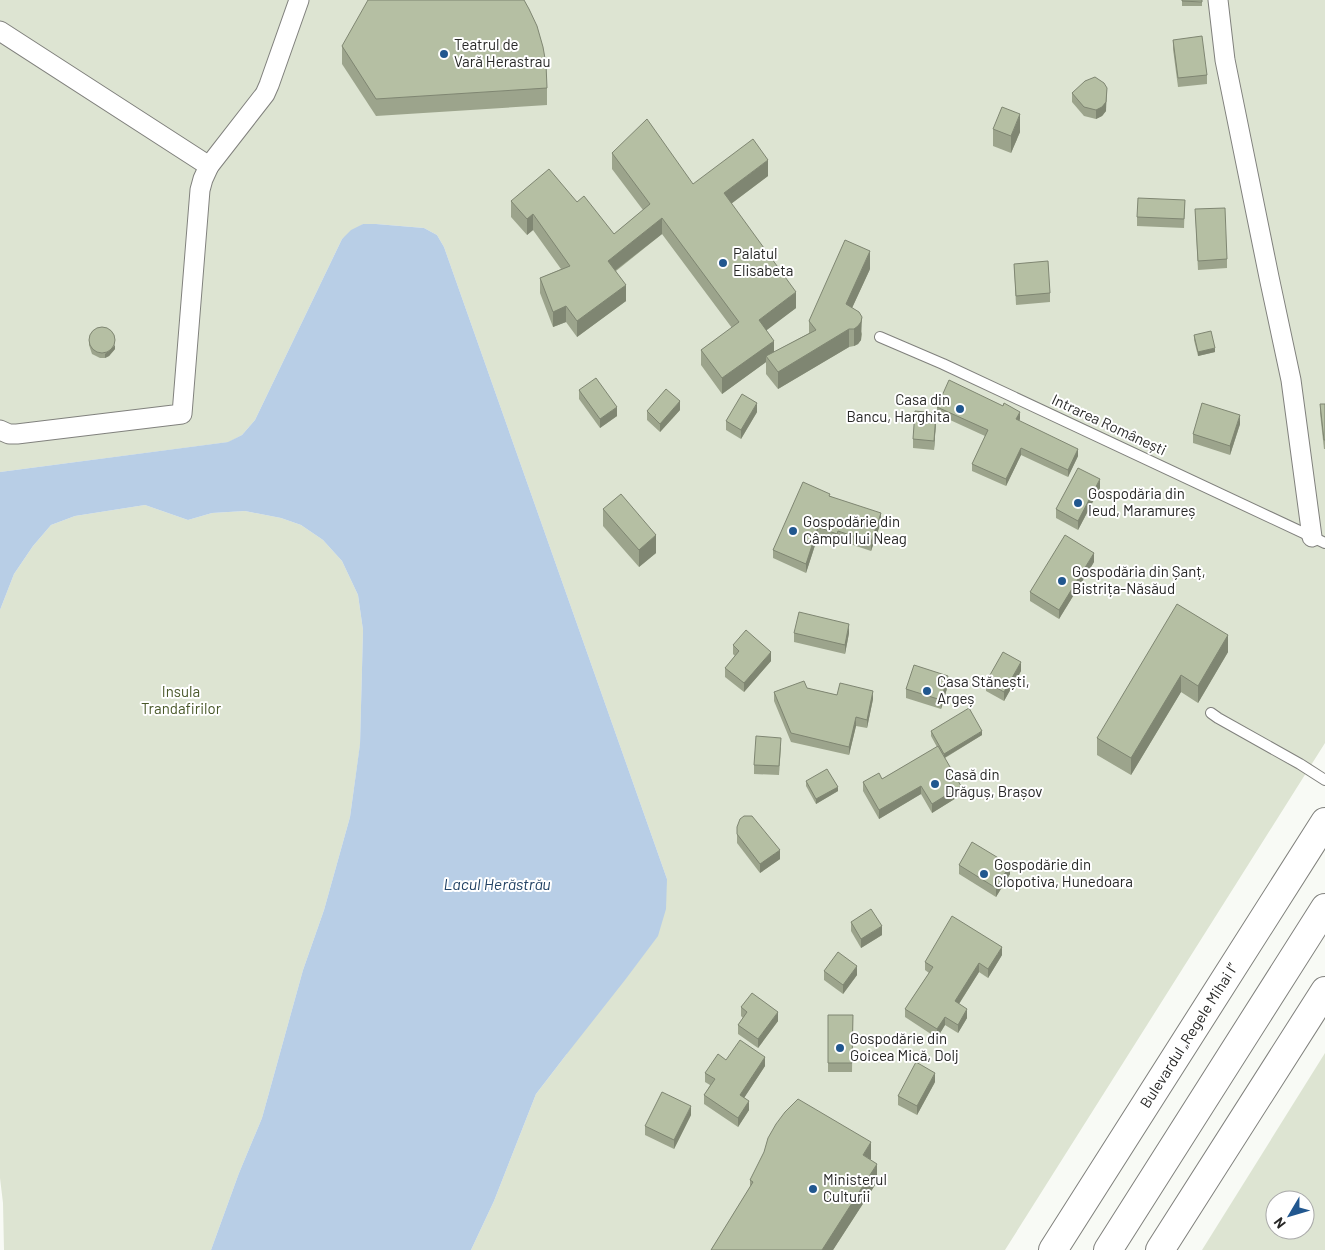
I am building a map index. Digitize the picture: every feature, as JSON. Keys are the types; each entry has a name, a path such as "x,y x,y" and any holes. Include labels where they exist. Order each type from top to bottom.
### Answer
{"main road":[{"name":"Bulevardul „Regele Mihai I”","path":"1053,1250 1325,822"},
{"path":"1108,1250 1325,908"},
{"path":"1160,1250 1325,991"}],"street":[{"path":"0,430 9,434 17,434 182,414 202,179 209,166 265,94 299,0"},
{"path":"1218,0 1225,60 1291,380 1319,540"},
{"path":"0,30 209,166"}],"lane":[{"name":"Intrarea Românești","path":"880,337 952,368 1319,540"},
{"path":"1211,713 1325,780"}],"green space":[{"path":"0,0 1325,0 1325,743 1005,1250 471,1250 494,1201 536,1094 566,1055 667,879 444,247 437,235 424,228 376,224 363,224 342,239 255,420 242,435 229,442 0,472"},
{"name":"Insula Trandafirilor","path":"145,505 188,520 212,513 245,511 281,518 301,525 323,540 342,561 358,595 363,630 360,745 350,817 324,910 303,970 262,1118 239,1173 211,1250 4,1250 3,1203 0,1178 0,610 14,574 33,546 51,525 75,516"},
{"path":"1325,1053 1325,1250 1202,1250"}],"water":[{"name":"Lacul Herăstrău","path":"363,224 424,228 437,235 444,247 667,879 666,909 658,936 536,1094 494,1201 471,1250 211,1250 239,1173 262,1118 303,970 324,910 350,817 360,744 363,630 358,595 342,561 323,540 301,525 281,518 245,511 212,513 188,520 145,505 75,516 51,525 33,546 14,574 0,610 0,472 228,442 242,435 255,420 342,239 351,230"}],"building":[{"name":"Teatrul de Vară Herastrau","path":"368,0 524,0 537,26 543,47 547,88 376,99 342,46"},
{"path":"1202,0 1202,2 1182,1"},
{"path":"1202,36 1207,75 1178,78 1173,40"},
{"path":"1095,77 1104,83 1107,88 1106,102 1096,110 1084,107 1072,93 1085,81"},
{"path":"1002,107 1020,114 1011,136 993,129"},
{"path":"647,119 693,184 753,139 768,160 724,193 796,292 759,320 774,341 722,378 701,350 739,322 662,218 608,261 626,285 577,321 566,306 553,312 540,278 570,266 533,214 527,219 511,201 549,169 577,202 584,196 614,234 650,204 612,153"},
{"path":"1138,198 1185,200 1184,219 1137,217"},
{"path":"1225,208 1227,259 1198,261 1195,209"},
{"path":"845,240 870,251 846,304 859,312 862,317 861,322 854,329 849,329 778,372 766,356 816,330 809,321"},
{"path":"1048,261 1050,293 1016,296 1014,264"},
{"path":"102,327 111,331 115,340 111,349 102,353 93,349 89,340 93,331"},
{"path":"1211,331 1215,348 1198,352 1194,335"},
{"path":"596,378 617,407 600,419 579,390"},
{"path":"949,380 1003,406 1004,403 1020,412 1016,419 1078,449 1068,470 1021,448 1006,479 972,464 988,430 937,407"},
{"path":"666,389 680,401 660,424 647,411"},
{"path":"742,394 757,403 741,430 726,421"},
{"path":"1202,403 1240,415 1230,446 1193,434"},
{"path":"1320,404 1325,404 1325,440 1324,440"},
{"path":"915,411 936,413 934,441 913,439"},
{"name":"Gospodăria din Ieud, Maramureș","path":"1078,468 1100,479 1078,521 1056,509"},
{"path":"803,482 830,494 829,496 881,513 871,542 838,531 837,534 818,527 806,564 773,550"},
{"path":"621,494 656,535 639,550 603,509"},
{"name":"Gospodăria din Șanț, Bistrița-Năsăud","path":"1065,535 1094,553 1059,610 1030,592"},
{"path":"1177,604 1228,635 1198,686 1181,675 1131,758 1097,738"},
{"path":"799,612 849,624 845,645 794,633"},
{"path":"746,630 771,652 744,683 725,668 739,651 733,645"},
{"path":"1003,652 1021,662 1004,692 986,682"},
{"name":"Casa Stănești, Argeș","path":"914,665 948,676 941,700 906,689"},
{"path":"804,681 807,688 837,695 840,683 873,691 867,720 856,717 849,747 791,733 774,692"},
{"path":"969,708 982,731 944,754 931,731"},
{"path":"756,736 781,738 779,766 754,765"},
{"path":"938,746 961,786 932,804 921,786 879,810 863,782 879,773 882,779"},
{"path":"827,769 838,787 816,799 806,781"},
{"path":"744,816 752,816 780,850 760,864 737,834 740,819"},
{"name":"Gospodărie din Clopotiva, Hunedoara","path":"972,842 1010,865 996,888 959,865"},
{"path":"871,909 882,926 861,939 851,922"},
{"path":"952,916 1002,947 988,969 979,963 955,1001 967,1009 958,1025 945,1017 937,1029 905,1009 933,967 925,962"},
{"path":"838,952 857,966 843,985 824,971"},
{"path":"752,993 778,1012 758,1039 738,1025 747,1012 741,1007"},
{"name":"Gospodărie din Goicea Mică, Dolj","path":"828,1015 853,1015 852,1063 828,1063"},
{"path":"740,1040 765,1057 740,1095 749,1101 738,1118 704,1095 715,1079 705,1073 718,1054 726,1060"},
{"path":"916,1062 935,1073 917,1106 898,1096"},
{"path":"662,1092 691,1106 674,1140 645,1126"},
{"name":"Ministerul Culturii","path":"798,1099 871,1142 863,1155 877,1164 822,1250 711,1250 753,1182 750,1180 776,1124"}],"place":[{"name":"Teatrul de Vară Herastrau","path":"444,54"},
{"name":"Palatul Elisabeta","path":"723,263"},
{"name":"Casa din Bancu, Harghita","path":"960,409"},
{"name":"Gospodăria din Ieud, Maramureș","path":"1078,503"},
{"name":"Gospodărie din Câmpul lui Neag","path":"793,531"},
{"name":"Gospodăria din Șanț, Bistrița-Năsăud","path":"1062,581"},
{"name":"Casa Stănești, Argeș","path":"927,691"},
{"name":"Casă din Drăguș, Brașov","path":"935,784"},
{"name":"Gospodărie din Clopotiva, Hunedoara","path":"984,874"},
{"name":"Gospodărie din Goicea Mică, Dolj","path":"840,1048"},
{"name":"Ministerul Culturii","path":"813,1189"}]}
